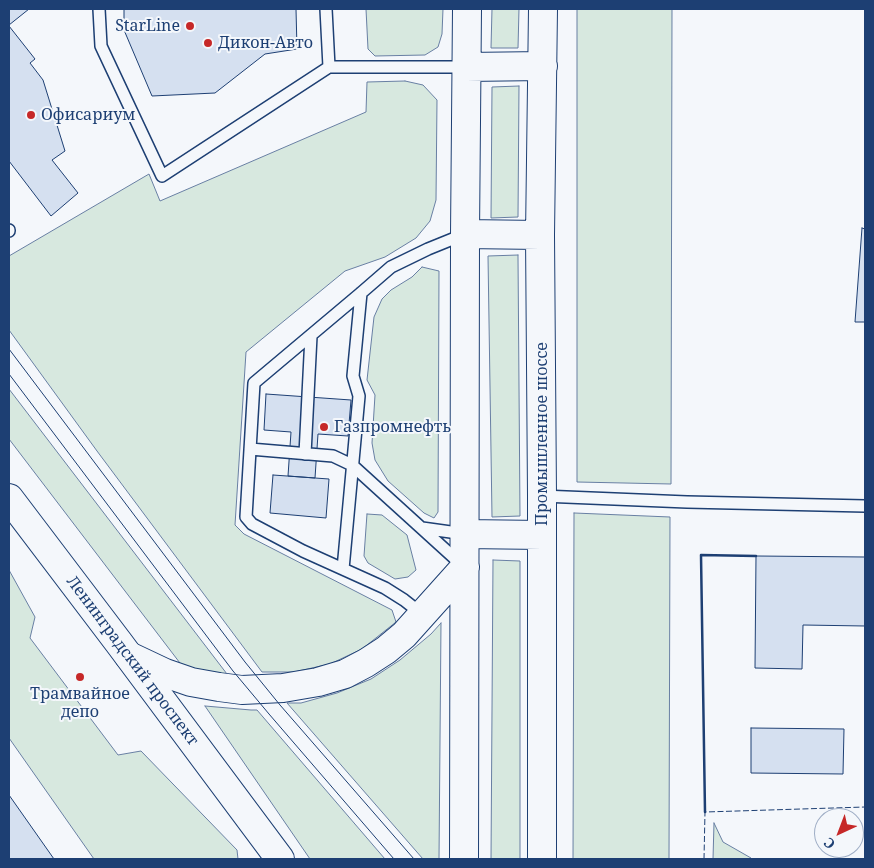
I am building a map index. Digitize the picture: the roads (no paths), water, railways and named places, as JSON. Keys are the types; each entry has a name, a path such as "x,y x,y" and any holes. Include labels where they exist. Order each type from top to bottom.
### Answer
{"main road":[{"path":"464,859 467,9"},
{"name":"Промышленное шоссе","path":"542,859 540,235 544,9"},
{"path":"466,67 543,66"},
{"path":"465,234 540,235"},
{"name":"Ленинградский проспект","path":"9,498 254,823 278,859"},
{"path":"465,534 542,535"},
{"path":"129,656 165,673 191,682 219,687 242,690 283,688 318,682 345,674 386,650 423,615 464,567"}],"lane":[{"path":"99,9 101,46 162,176 329,67 466,67"},
{"path":"326,9 329,67"},
{"path":"423,615 386,588 303,551 252,524 246,517 254,383 391,267 465,234"},
{"path":"343,569 359,396 353,376 361,294"},
{"path":"305,454 311,336"},
{"path":"250,449 333,456 352,465 464,567"},
{"path":"542,496 686,502 865,506"},
{"path":"422,528 465,534"}],"tram line":[{"path":"9,349 245,662 414,859"},
{"path":"9,374 233,671 394,859"}],"place":[{"name":"StarLine","path":"190,26"},
{"name":"Дикон-Авто","path":"208,43"},
{"name":"Офисариум","path":"31,115"},
{"name":"Газпромнефть","path":"324,427"},
{"name":"Трамвайное депо","path":"80,677"}]}
